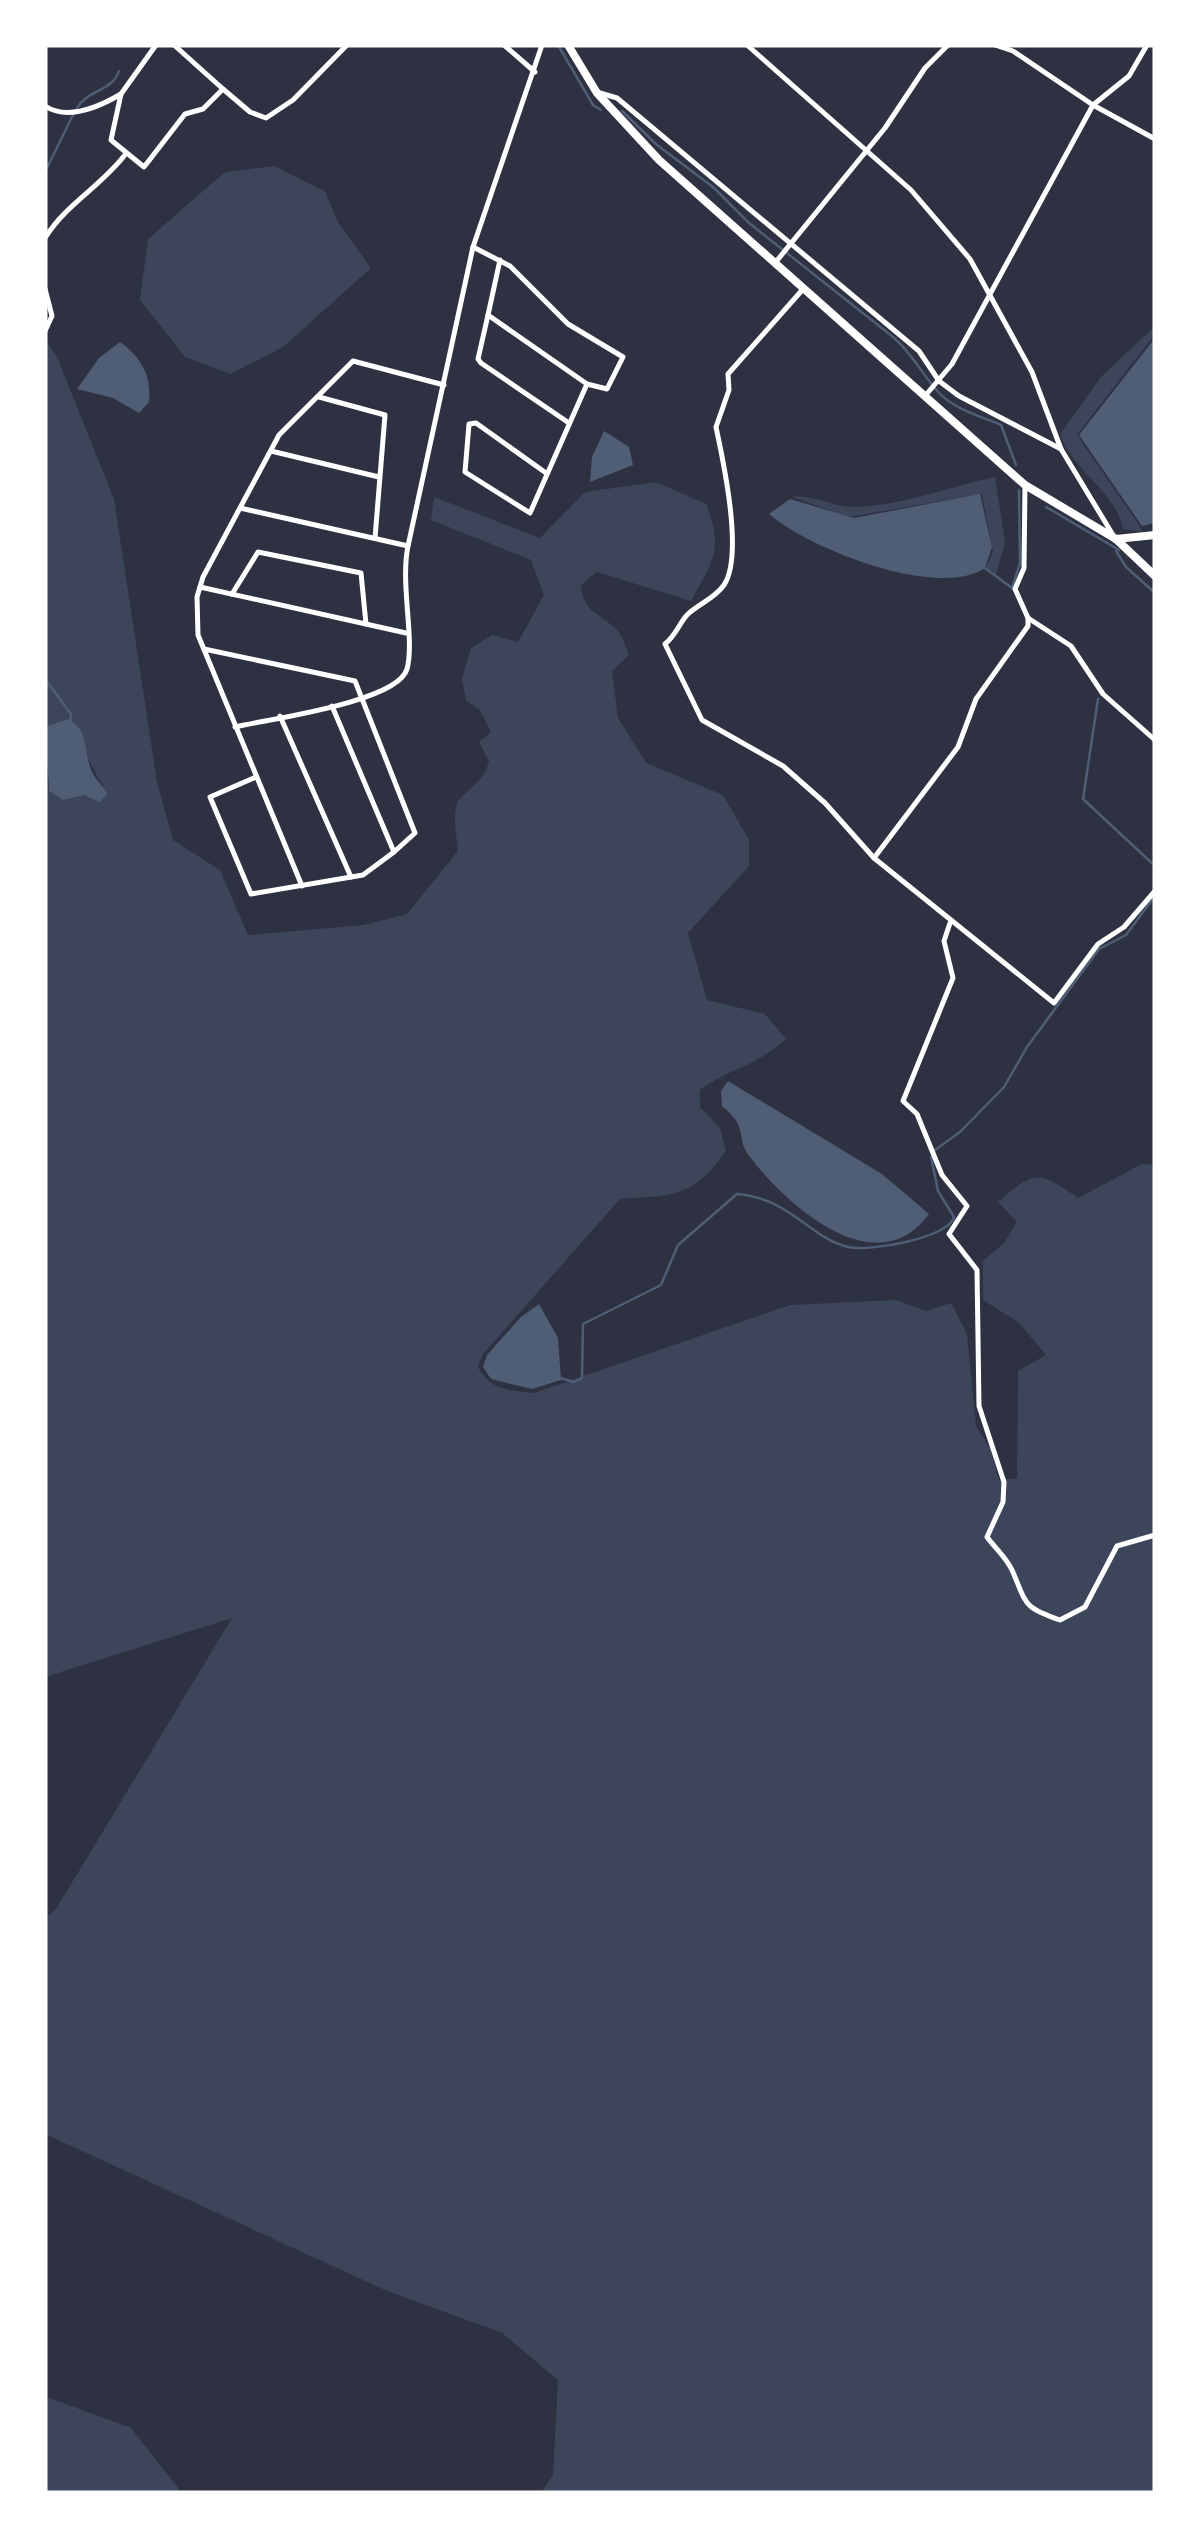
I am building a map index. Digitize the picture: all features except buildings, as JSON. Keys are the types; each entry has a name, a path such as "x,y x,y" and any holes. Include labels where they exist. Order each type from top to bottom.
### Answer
{"main road":[{"path":"568,45 597,92 630,133 928,393 1025,485 1116,539 1155,576"},
{"path":"1116,539 1149,536"}],"street":[{"path":"156,45 121,94 111,140 124,156 144,168 185,114 203,109 222,89"},
{"path":"174,45 250,112 266,118 294,100 346,45"},
{"path":"504,45 535,72"},
{"path":"236,727 394,688 407,670 403,571 408,546 473,248 542,45"},
{"path":"746,45 936,214 992,292 1032,372 1061,450 1116,539"},
{"path":"775,263 867,151 914,82 948,45"},
{"path":"995,45 1015,48 1093,105 1155,139"},
{"path":"928,393 938,383 992,292 1093,105 1129,76 1147,45"},
{"path":"597,92 617,98 919,351 938,383 1061,450"},
{"path":"45,106 54,112 76,111 121,94"},
{"path":"45,238 80,196 100,186 124,156"},
{"path":"473,248 500,260 568,324 623,357 607,390 586,384 488,315"},
{"path":"500,260 478,358 569,423"},
{"path":"804,288 730,366 730,390 716,427 722,446 720,466 734,511 729,572 718,592 689,613 678,634 665,644 702,720 783,766 825,802 874,858 1054,1003 1098,944 1124,927 1155,892"},
{"path":"45,290 52,316 45,331"},
{"path":"302,886 204,648 196,620 200,587 279,435 353,361 444,385"},
{"path":"546,473 476,422 470,424 465,472 530,513 586,384"},
{"path":"319,397 385,415 374,538"},
{"path":"271,451 379,476"},
{"path":"874,858 958,746 976,699 1028,626 1016,589 1024,568 1025,485"},
{"path":"240,508 408,546"},
{"path":"232,594 258,552 360,574 366,624"},
{"path":"200,587 406,632"},
{"path":"1028,618 1071,646 1103,694 1155,740"},
{"path":"204,648 354,681 414,833 362,875 251,894 210,797 256,778"},
{"path":"331,705 394,852"},
{"path":"280,716 351,877"},
{"path":"950,923 944,941 954,968 953,978 903,1100 918,1114 942,1175 967,1206 949,1234 977,1270 979,1406 1004,1482 1003,1502 987,1537 1012,1569 1023,1601 1032,1610 1060,1620 1073,1617 1097,1590 1117,1546 1155,1535"}],"shaded area":[{"path":"274,166 325,191 338,222 371,268 283,347 230,374 185,357 140,300 148,239 225,172"},
{"path":"1155,326 1155,334 1077,435 1142,532 1123,529 1111,503 1074,459 1060,434 1102,376"},
{"path":"1155,338 1155,523 1142,526 1079,435"},
{"path":"45,340 57,357 114,499 157,782 173,840 220,870 248,935 364,925 407,914 458,851 456,808 486,770 489,761 479,742 491,732 480,710 466,701 462,679 471,648 492,635 518,642 544,595 531,560 431,520 434,497 540,538 585,492 656,482 706,504 714,533 714,554 691,601 597,572 581,585 582,594 588,606 617,630 629,655 612,671 618,718 646,763 723,795 749,840 749,866 688,933 707,1000 765,1014 786,1039 766,1055 700,1090 700,1107 720,1128 726,1151 703,1178 681,1191 620,1199 483,1354 478,1367 489,1381 502,1388 534,1393 790,1305 896,1300 926,1311 951,1303 967,1334 976,1426 990,1448 999,1480 1017,1478 1018,1371 1046,1355 1019,1323 983,1300 983,1261 1004,1243 1017,1222 998,1202 1029,1179 1054,1182 1078,1198 1142,1164 1155,1165 1155,2493 541,2493 553,2475 558,2380 502,2333 385,2290 45,2134 45,1918 56,1909 232,1618 45,1677 45,778 49,791 63,800 103,787 67,719 45,727"},
{"path":"120,342 134,354 147,376 149,402 139,413 113,398 77,389 99,358"},
{"path":"604,431 629,447 633,465 590,482 592,457"},
{"path":"995,477 1005,543 996,574 986,567 993,552 982,494 849,517 792,497 846,507 872,506"},
{"path":"980,494 992,547 985,568 964,576 936,578 874,566 812,541 769,514 790,499 854,518"},
{"path":"67,719 79,729 92,772 107,794 100,802 84,795 63,800 49,791 45,727"},
{"path":"728,1081 882,1174 929,1214 908,1234 884,1242 858,1240 808,1214 785,1196 745,1150 736,1121 722,1106 721,1091"},
{"path":"539,1304 558,1338 561,1380 532,1389 491,1379 483,1367 487,1355 521,1317"},
{"path":"47,2397 131,2428 182,2493 45,2493"}],"waterway":[{"path":"558,45 593,105 601,110"},
{"path":"77,108 111,83 119,71"},
{"path":"622,111 657,145 713,187 749,223 893,337 944,398 1001,425 1016,465"},
{"path":"45,172 73,115"},
{"path":"985,568 1012,588 1020,563 1019,490"},
{"path":"1046,507 1119,550"},
{"path":"1116,551 1126,567 1155,593"},
{"path":"45,679 71,714 70,721"},
{"path":"1098,699 1083,799 1155,866"},
{"path":"935,1150 960,1132 1004,1087 1027,1047 1099,949 1126,935 1155,896"},
{"path":"560,1378 574,1382 582,1378 583,1324 661,1285 678,1245 737,1194 772,1203 848,1247 889,1245 924,1237 949,1225 954,1217 938,1191 931,1157"}]}
